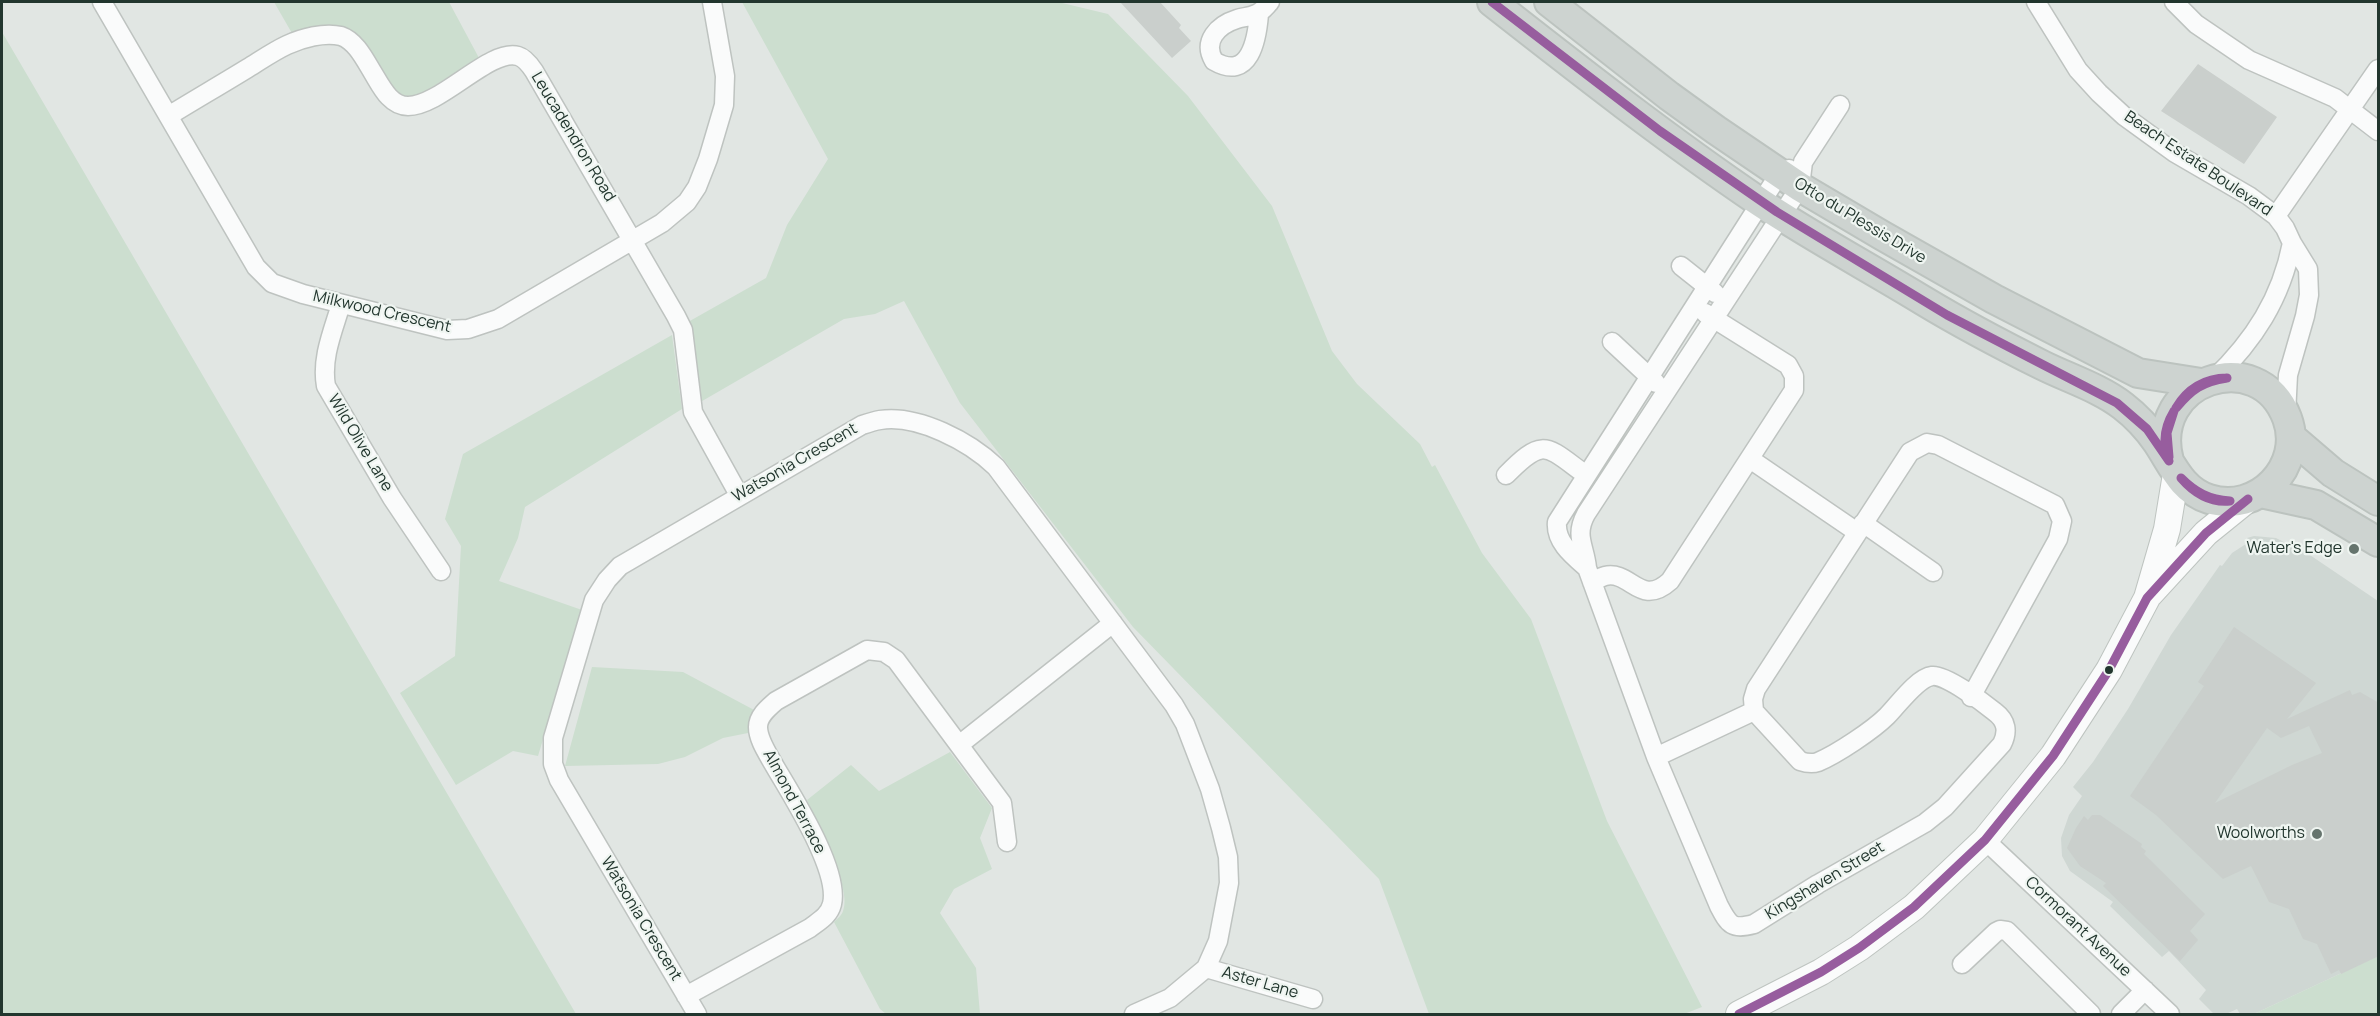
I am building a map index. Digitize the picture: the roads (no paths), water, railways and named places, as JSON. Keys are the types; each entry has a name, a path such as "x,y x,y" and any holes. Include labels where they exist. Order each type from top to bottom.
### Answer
{"main road":[{"path":"1492,2 1634,113 1771,209 1953,318 2122,405 2140,422 2172,468 2192,491 2208,499 2228,502 2255,496 2316,505 2379,542"},
{"name":"Otto du Plessis Drive","path":"1549,2 1669,96 1795,174 1947,273 2138,373 2207,381 2234,378 2255,383 2274,397 2288,426 2333,473 2379,501"},
{"path":"2172,468 2165,439 2171,414 2180,399 2207,381"},
{"path":"2255,496 2271,485 2282,472 2289,454 2288,426"}],"street":[{"name":"Milkwood Crescent","path":"102,2 170,115 256,267 264,276 272,283 341,304 447,330 468,329 498,319 662,223 687,202 697,187 715,141 724,105 726,89 712,2"},
{"name":"Beach Estate Boulevard","path":"2036,2 2078,69 2124,116 2175,153 2249,196 2276,216 2285,228 2308,269 2309,295 2306,316 2288,375 2288,426"},
{"path":"2174,2 2196,24 2249,60 2279,75 2316,88 2351,108 2379,131"},
{"name":"Leucadendron Road","path":"170,115 287,45 323,35 341,36 353,43 384,92 395,102 406,106 432,99 494,61 508,55 518,56 526,61 534,71 633,239"},
{"path":"2276,216 2379,69"},
{"name":"Kingshaven Street","path":"1589,575 1563,545 1556,530 1557,522 1706,286 1771,209 1840,105"},
{"name":"Kingshaven Street","path":"1754,711 1791,753 1800,761 1808,764 1825,758 1872,729 1924,678 1932,676 1940,677 1997,713 2004,721 2006,736 2002,744 1945,807 1925,823 1818,884 1754,924 1743,927 1727,922 1656,757 1589,575 1581,543 1580,525 1726,301 1771,209"},
{"path":"633,239 683,330 693,412 739,495"},
{"path":"2207,381 2233,361 2259,328 2277,297 2292,243"},
{"path":"1681,266 1726,301"},
{"name":"Wild Olive Lane","path":"341,304 327,351 324,373 326,386 392,498 441,571"},
{"path":"1589,575 1613,576 1648,591 1664,587 1794,390 1794,375 1788,365 1694,305"},
{"path":"1612,342 1667,392"},
{"name":"Watsonia Crescent","path":"697,1014 558,780 552,751 554,738 594,600 607,580 620,566 739,495 862,425 880,420 898,419 936,430 972,447 996,467 1174,705 1185,724 1210,789 1221,828 1228,857 1229,883 1218,942 1206,968 1170,998 1134,1014"},
{"path":"1656,757 1754,711 1753,699 1756,689 1860,527 1910,452 1927,443 1938,445 2055,506 2062,520 2058,539 1971,697"},
{"path":"1506,475 1529,453 1539,448 1548,448 1586,475"},
{"path":"1750,459 1933,572"},
{"path":"1739,1014 1821,972 1859,948 1914,907 1985,840 2053,756 2109,670 2147,598 2167,529 2172,468"},
{"path":"2147,598 2206,533 2255,496"},
{"path":"960,745 1113,623"},
{"name":"Almond Terrace","path":"686,996 810,928 825,917 832,905 833,889 828,868 812,831 762,743 758,727 764,712 776,701 867,650 884,652 896,660 960,745 1002,803 1007,842"},
{"name":"Cormorant Avenue","path":"1985,840 2145,990 2163,1012"},
{"path":"1962,964 1996,932 2007,931 2091,1014"},
{"name":"Aster Lane","path":"1206,968 1313,999"},
{"path":"2121,1014 2145,990"}],"place":[{"name":"Water's Edge","path":"2354,549"},
{"name":"Woolworths","path":"2317,834"}]}
